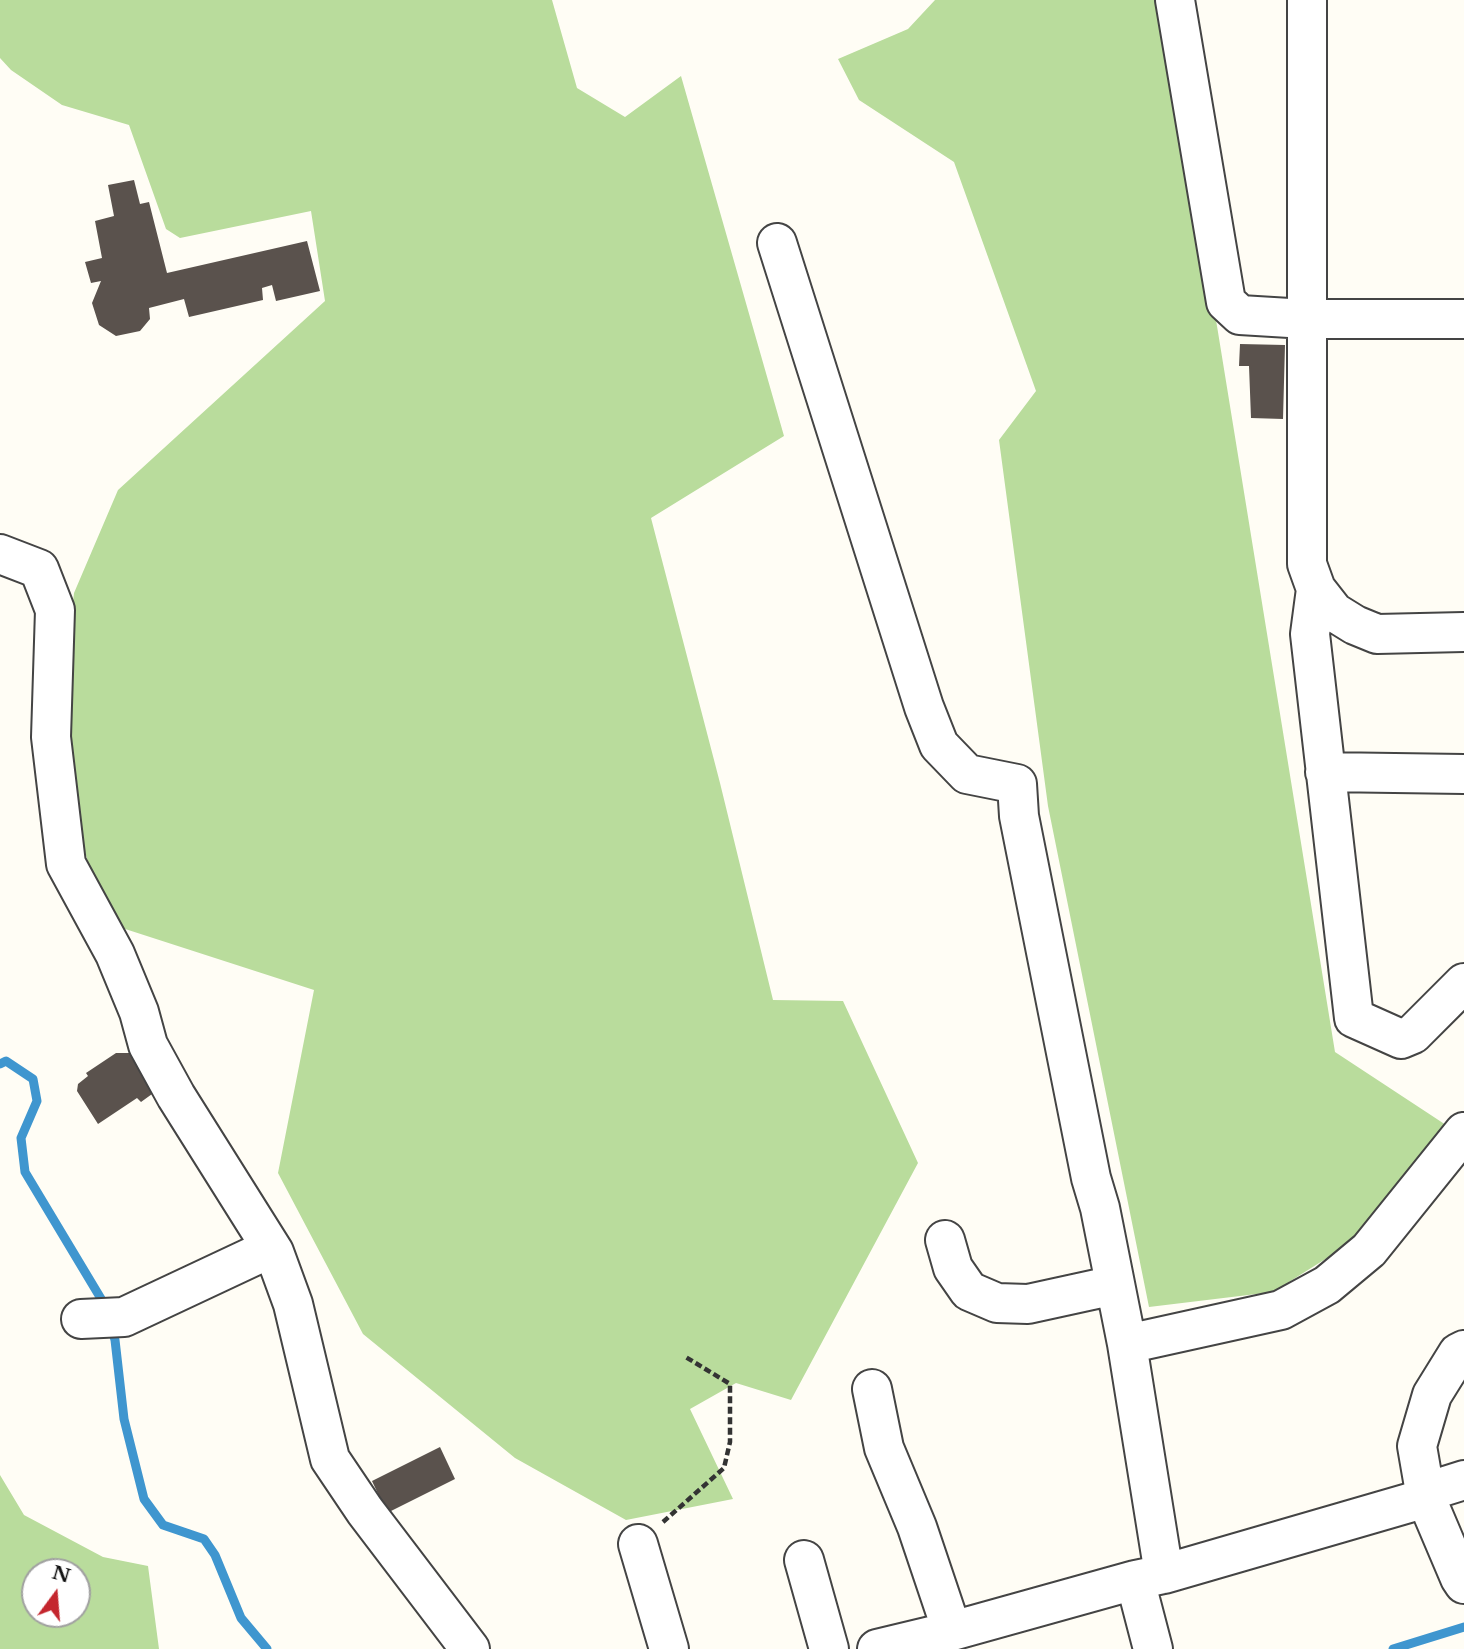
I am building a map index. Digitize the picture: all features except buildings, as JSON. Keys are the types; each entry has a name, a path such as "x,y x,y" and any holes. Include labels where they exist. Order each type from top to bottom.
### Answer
{"street":[{"path":"1175,0 1226,302 1240,315 1306,319 1464,319"},
{"path":"1307,0 1307,564 1316,589 1334,612 1355,625 1377,634 1464,632"},
{"path":"777,243 924,707 939,745 967,774 1017,784 1019,816 1127,1344 1150,1577 1153,1649"},
{"path":"0,554 39,569 55,610 51,737 66,864 115,954 139,1012 148,1045 176,1096 271,1248 293,1304 330,1459 365,1511 470,1649"},
{"path":"1316,589 1310,634 1354,1018 1401,1039 1413,1034 1464,983"},
{"path":"1325,772 1464,774"},
{"path":"1127,1344 1281,1310 1326,1284 1369,1250 1464,1132"},
{"path":"945,1240 953,1268 969,1291 997,1303 1028,1304 1115,1285"},
{"path":"98,1318 124,1317 271,1248"},
{"path":"1464,1350 1458,1353 1432,1395 1417,1446 1426,1495 1464,1584"},
{"path":"872,1389 884,1448 917,1527 952,1631"},
{"path":"877,1649 1150,1577 1426,1495 1464,1480"},
{"path":"638,1544 669,1649"},
{"path":"804,1560 829,1649"}],"path":[{"path":"638,1544 724,1468 730,1442 730,1384 684,1356"}],"green space":[{"path":"0,0 552,0 577,88 625,117 681,76 784,436 651,518 773,1000 843,1001 918,1163 791,1400 736,1383 690,1409 733,1499 626,1520 515,1458 363,1334 278,1173 314,990 119,927 90,870 57,746 74,593 118,490 325,301 311,211 180,238 166,229 129,125 62,105 11,70 0,58"},
{"path":"935,0 1159,0 1217,326 1335,1052 1446,1125 1354,1241 1273,1292 1149,1307 1048,806 999,440 1036,391 954,162 859,100 838,59 908,29"},
{"path":"0,1475 24,1515 103,1557 148,1566 159,1649 0,1649"}],"waterway":[{"path":"0,1064 6,1061 33,1079 37,1101 21,1138 25,1172 106,1309"},
{"path":"111,1326 124,1419 144,1499 163,1525 204,1539 215,1555 241,1618 267,1649"},
{"path":"1393,1649 1464,1627"}]}
